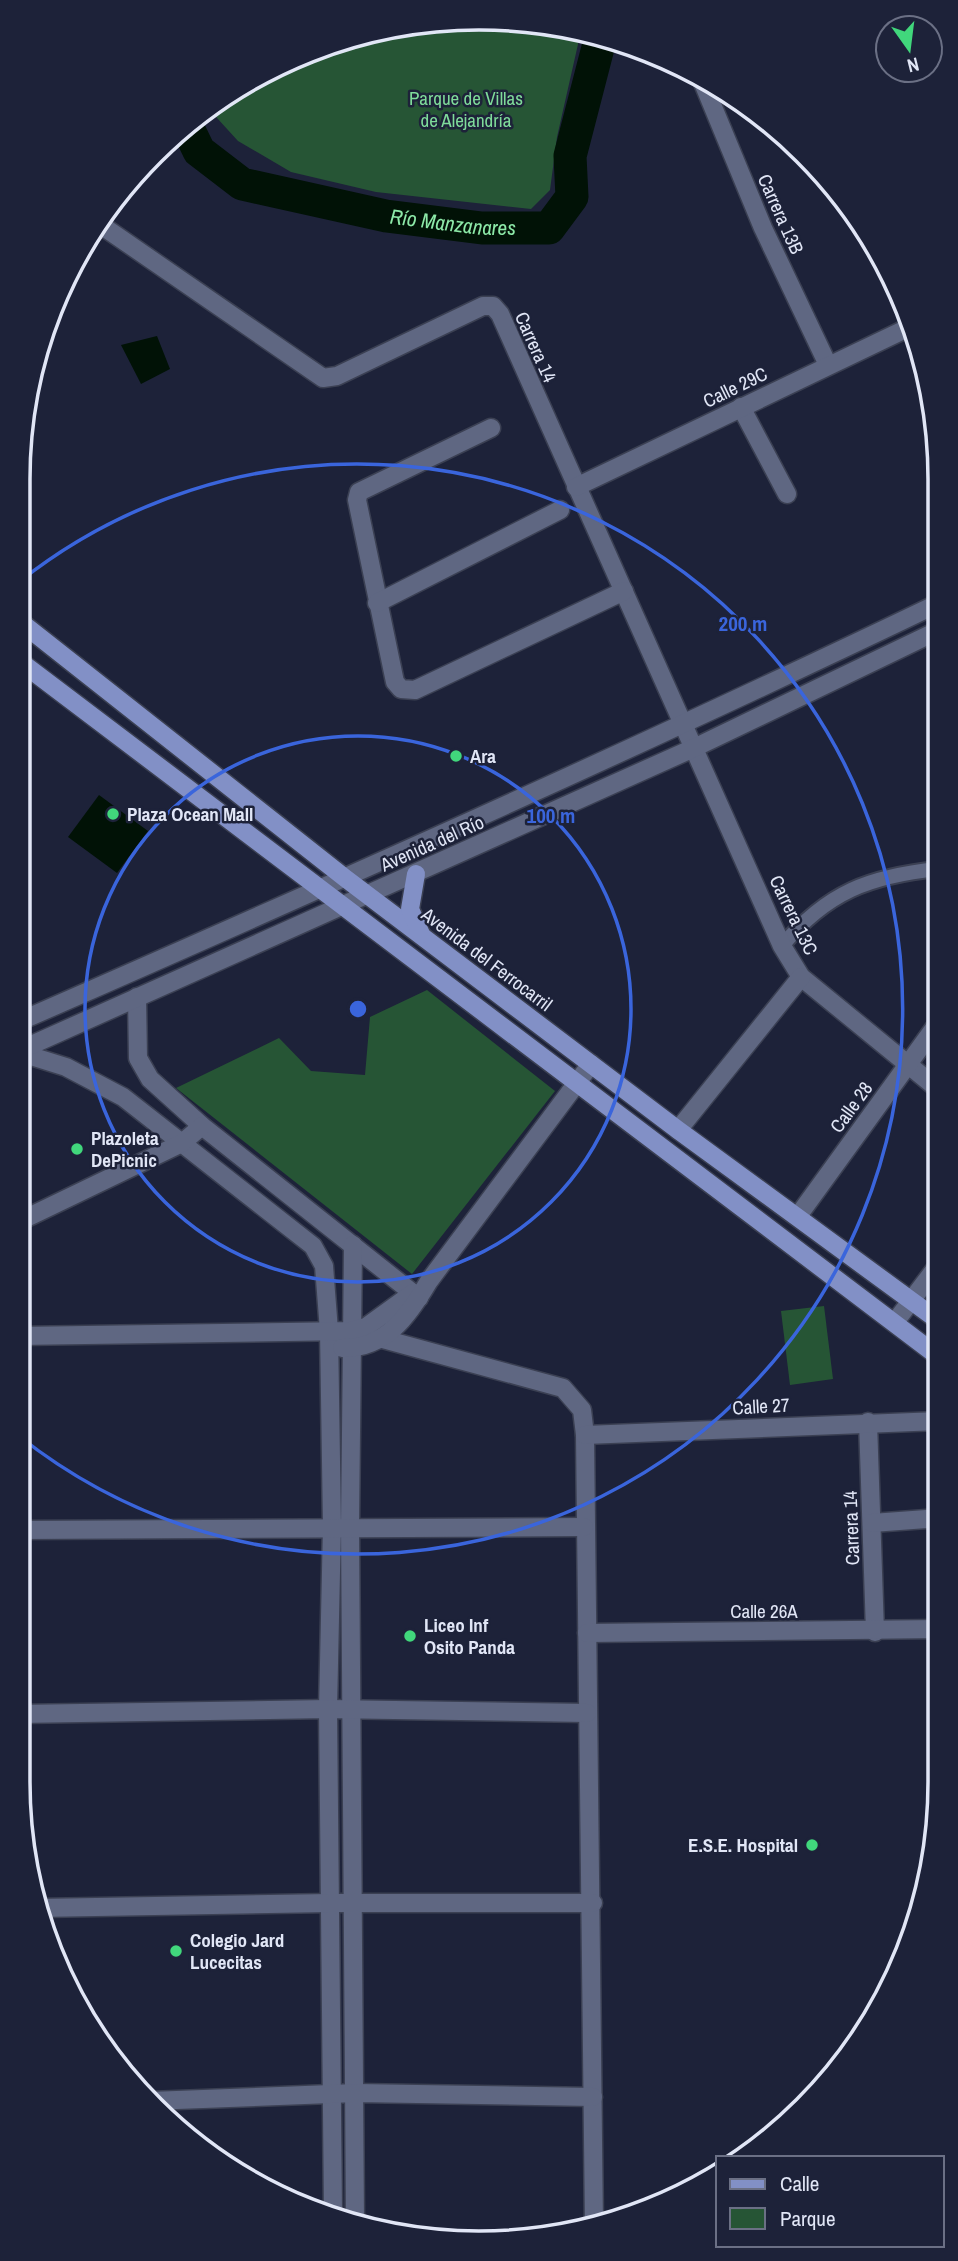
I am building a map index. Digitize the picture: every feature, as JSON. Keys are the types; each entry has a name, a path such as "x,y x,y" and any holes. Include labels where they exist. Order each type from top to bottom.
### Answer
{"main road":[{"name":"Avenida del Ferrocarril","path":"30,629 345,878 678,1130 928,1313"},
{"path":"30,669 928,1348"},
{"path":"416,874 410,909 423,937"}],"street":[{"name":"Carrera 13B","path":"707,92 763,228 828,365"},
{"name":"Carrera 14","path":"105,229 323,378 337,376 483,306 493,306 500,314 696,747"},
{"name":"Calle 29C","path":"576,486 902,330"},
{"path":"741,407 787,494"},
{"path":"491,428 359,492 357,500 377,603 395,681 401,689 415,690 624,591"},
{"path":"377,603 560,510"},
{"name":"Avenida del Río","path":"30,1017 321,890 424,839 685,725 928,608"},
{"name":"Avenida del Río","path":"30,1046 696,747 928,635"},
{"name":"Carrera 13C","path":"696,747 782,946 801,977 928,1081"},
{"path":"782,946 801,924 859,884 892,874 928,870"},
{"path":"678,1130 801,977"},
{"path":"137,997 138,1058 150,1079 202,1126 416,1295"},
{"name":"Calle 28","path":"799,1216 928,1037"},
{"path":"30,1055 66,1067 123,1097 313,1247 324,1266 351,1710 355,2213"},
{"path":"383,1339 409,1313 416,1295 592,1064"},
{"path":"30,1216 182,1143 202,1126"},
{"path":"333,2206 328,1709 341,1526 353,1245"},
{"path":"895,1322 928,1278"},
{"path":"351,1340 366,1327 416,1295"},
{"path":"30,1336 383,1339 406,1348 564,1388 582,1409 585,1435 587,1713 593,1903 594,2216"},
{"name":"Calle 27","path":"585,1435 928,1421"},
{"name":"Carrera 14","path":"868,1422 875,1632"},
{"path":"872,1523 928,1519"},
{"path":"30,1530 341,1526 584,1527"},
{"name":"Calle 26A","path":"587,1633 928,1630"},
{"path":"30,1714 328,1709 587,1713"},
{"path":"48,1908 330,1903 593,1903"},
{"path":"162,2101 356,2093 593,2097"}],"green space":[{"name":"Parque de Villas de Alejandría","path":"479,30 538,34 579,41 557,137 550,190 531,209 376,192 291,172 238,141 215,116 229,105 280,76 363,45 420,34"},
{"path":"427,990 555,1091 412,1274 176,1088 279,1038 311,1071 365,1075 370,1017"},
{"path":"824,1306 833,1379 790,1385 781,1311"}],"shaded area":[{"path":"157,336 170,369 141,384 121,345"},
{"path":"99,795 148,831 117,873 68,837"}],"waterway":[{"name":"Río Manzanares","path":"191,135 199,151 242,184 386,216 482,228 549,228 572,197 570,156 598,46"}],"place":[{"name":"Ara","path":"456,756"},
{"name":"Plaza Ocean Mall","path":"113,814"},
{"name":"Plazoleta DePicnic","path":"77,1149"},
{"name":"Liceo Inf Osito Panda","path":"410,1636"},
{"name":"E.S.E. Hospital","path":"812,1845"},
{"name":"Colegio Jard Lucecitas","path":"176,1951"}]}
